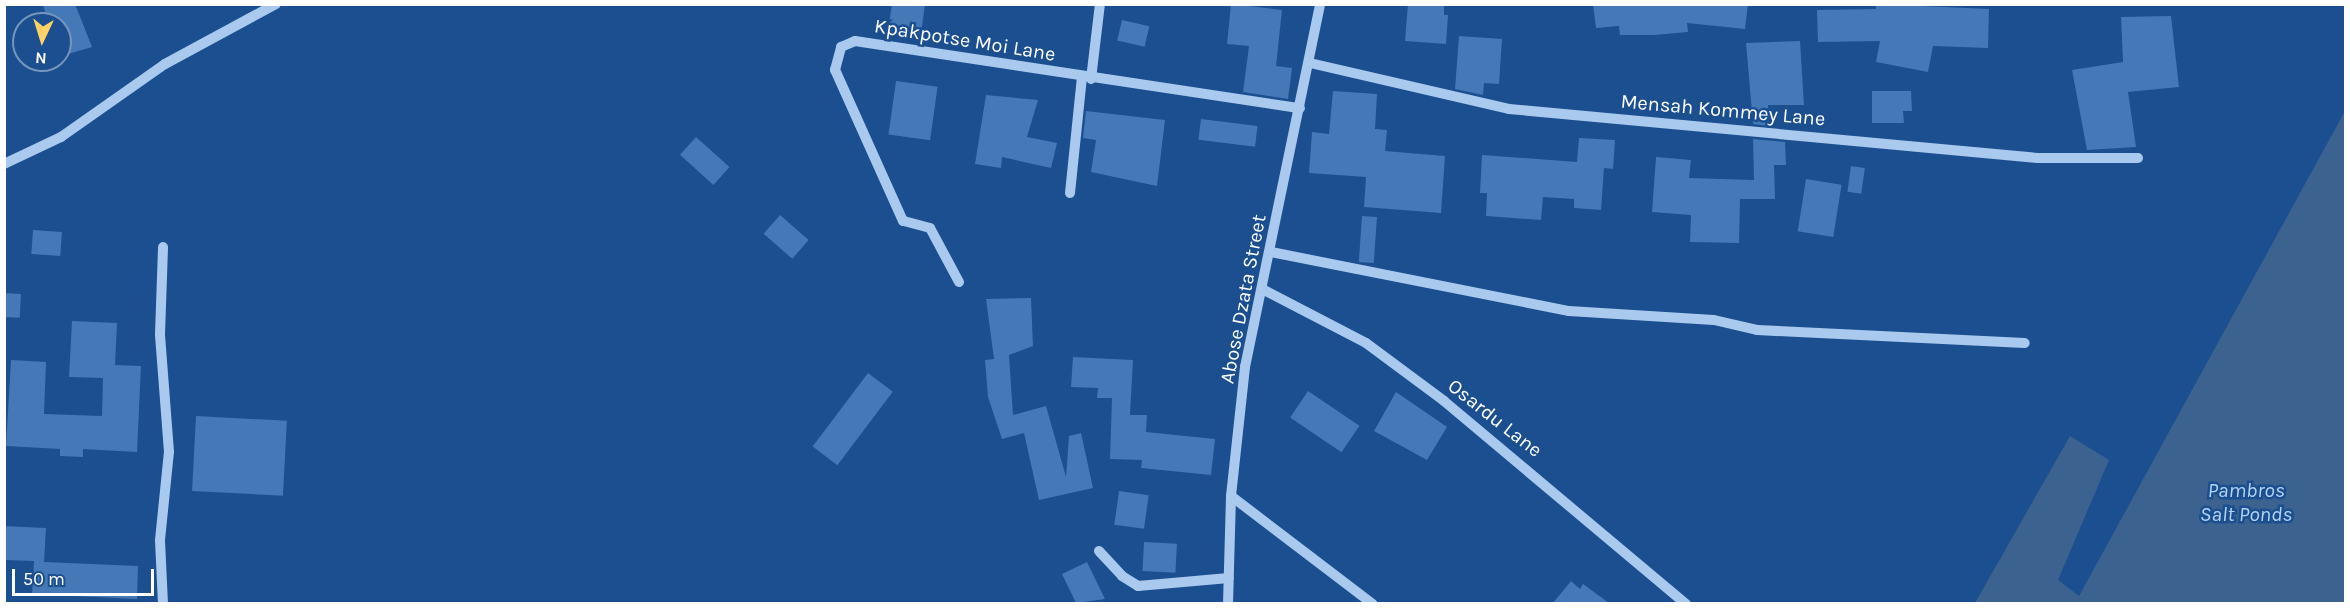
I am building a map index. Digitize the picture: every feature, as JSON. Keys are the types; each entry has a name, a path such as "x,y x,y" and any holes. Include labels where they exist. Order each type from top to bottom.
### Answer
{"street":[{"path":"4,164 61,137 165,64 276,4"},
{"path":"1070,192 1100,4"},
{"name":"Abose Dzata Street","path":"1228,603 1231,496 1245,367 1271,252 1320,4"},
{"name":"Kpakpotse Moi Lane","path":"959,282 930,228 903,221 835,70 841,47 855,41 1087,78"},
{"name":"Mensah Kommey Lane","path":"1310,63 1509,109 2048,158 2138,158"},
{"path":"1087,78 1300,108"},
{"path":"163,247 160,334 169,452 160,540 163,603"},
{"path":"1271,252 1569,311 1714,320 1756,330 2025,343"},
{"name":"Osardu Lane","path":"1262,289 1366,343 1532,470 1686,603"},
{"path":"1231,496 1373,603"},
{"path":"1099,551 1122,576 1138,586 1229,578"}],"water":[{"name":"Pambros Salt Ponds","path":"2345,111 2345,603 1975,603 2070,436 2109,460 2058,580 2079,596"}],"building":[{"path":"43,4 75,4 92,47 72,53 72,12 45,12"},
{"path":"892,4 925,4 921,34 888,30"},
{"path":"1231,4 1282,10 1276,66 1292,68 1288,99 1243,92 1249,46 1227,44"},
{"path":"1408,4 1444,4 1444,15 1448,15 1446,44 1405,41"},
{"path":"1593,4 1748,4 1745,29 1687,23 1688,32 1620,35 1619,26 1596,28"},
{"path":"1876,4 1989,9 1988,48 1933,46 1928,72 1876,62 1880,41 1818,42 1817,10 1876,9"},
{"path":"2171,16 2179,87 2128,92 2136,147 2087,150 2072,70 2123,62 2121,17"},
{"path":"1122,20 1149,26 1145,47 1117,40"},
{"path":"1459,36 1502,39 1499,84 1484,83 1483,95 1455,89"},
{"path":"1800,41 1804,105 1768,105 1769,126 1753,124 1746,43"},
{"path":"896,81 938,87 930,140 888,134"},
{"path":"1333,91 1377,94 1375,129 1387,130 1385,151 1445,156 1441,213 1364,207 1366,177 1309,173 1312,132 1329,134"},
{"path":"1872,91 1911,91 1912,111 1903,111 1904,123 1872,123"},
{"path":"986,95 1038,100 1027,137 1057,143 1051,168 1002,157 1001,168 975,164"},
{"path":"1086,111 1165,120 1157,186 1091,172 1096,140 1083,138"},
{"path":"1201,119 1258,126 1255,147 1198,140"},
{"path":"696,137 729,167 713,185 680,155"},
{"path":"1579,138 1615,140 1613,169 1604,168 1601,210 1574,208 1574,199 1543,197 1541,220 1486,216 1487,193 1480,193 1482,155 1577,162"},
{"path":"1753,139 1785,142 1786,165 1774,165 1775,199 1740,199 1739,243 1690,242 1691,215 1652,212 1656,157 1691,160 1689,178 1754,180"},
{"path":"1851,166 1865,168 1861,194 1847,192"},
{"path":"1806,179 1842,185 1833,237 1798,231"},
{"path":"780,215 809,240 792,259 764,234"},
{"path":"1362,216 1377,217 1374,263 1359,262"},
{"path":"33,230 62,232 60,256 31,254"},
{"path":"4,293 21,294 20,318 4,317"},
{"path":"1031,298 1033,346 1009,355 1013,415 1046,406 1066,477 1069,436 1081,433 1093,488 1039,500 1024,433 1002,439 988,397 985,360 994,359 986,299"},
{"path":"72,321 117,323 115,365 141,366 137,452 83,449 83,457 60,456 60,449 6,446 11,360 46,362 44,414 102,416 103,378 69,377"},
{"path":"1073,357 1133,360 1130,415 1147,415 1146,432 1215,439 1211,475 1141,468 1142,460 1110,459 1112,398 1097,398 1098,388 1071,387"},
{"path":"868,373 893,392 837,465 813,446"},
{"path":"1308,391 1359,426 1342,452 1290,418"},
{"path":"1396,392 1447,427 1427,460 1374,431"},
{"path":"196,416 287,421 283,496 192,491"},
{"path":"1119,491 1149,495 1144,529 1114,525"},
{"path":"4,526 46,528 44,562 138,566 137,599 32,594 34,561 4,560"},
{"path":"1144,542 1177,544 1175,573 1142,571"},
{"path":"1087,562 1105,599 1076,603 1062,574"},
{"path":"1571,581 1580,589 1583,584 1609,603 1553,603"}]}
